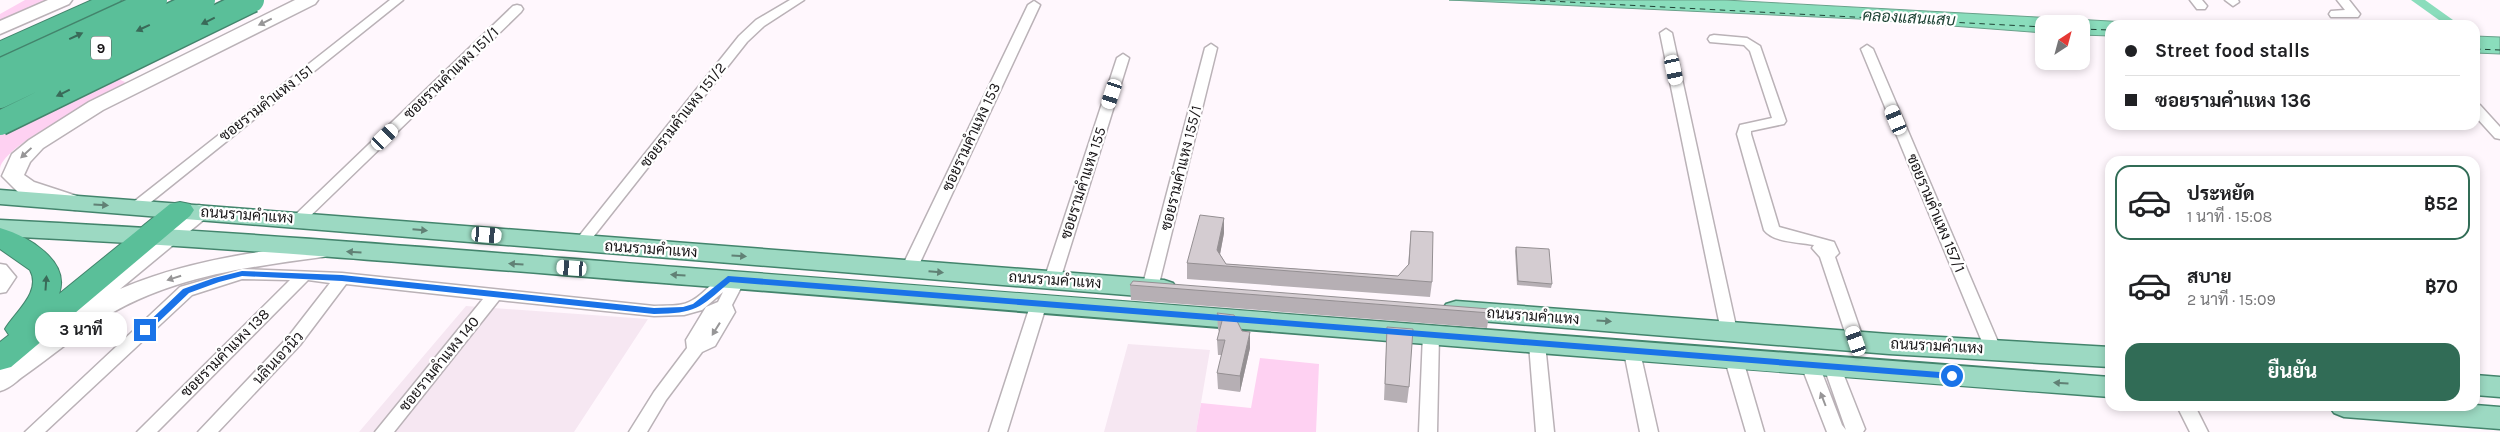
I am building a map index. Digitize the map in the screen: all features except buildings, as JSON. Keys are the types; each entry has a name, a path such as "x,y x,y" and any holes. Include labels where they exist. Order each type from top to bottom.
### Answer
{"highway":[{"path":"0,50 110,0"},
{"name":"9","path":"0,71 155,0"},
{"name":"9","path":"0,96 203,0"},
{"path":"0,123 252,0"},
{"path":"4,365 189,211"},
{"path":"0,237 36,257 46,269 47,284 44,298 4,365"}],"main road":[{"path":"0,28 64,0"},
{"path":"75,203 26,187 13,176 20,158 36,144 96,106 308,0"},
{"path":"0,57 139,68 184,61"},
{"path":"0,63 132,72 139,75 129,89"},
{"name":"ถนนรามคำแหง","path":"0,197 1185,290"},
{"name":"ถนนรามคำแหง","path":"0,228 159,236 730,288 1038,304 1431,334 1734,360 2105,387"},
{"path":"4,365 95,313 147,288 229,263 324,250"},
{"name":"ถนนรามคำแหง","path":"1436,308 1856,341 1993,348 2105,357"},
{"path":"2480,385 2500,387"},
{"path":"2409,411 2500,418"}],"street":[{"name":"ซอยรามคำแหง 151","path":"136,207 397,0"},
{"name":"ซอยรามคำแหง 151/2","path":"581,243 743,39 760,23 798,0"},
{"path":"2335,14 2354,14 2343,0"},
{"name":"ซอยรามคำแหง 153","path":"909,269 1034,5"},
{"name":"ซอยรามคำแหง 151/1","path":"299,219 517,8"},
{"path":"1666,33 1729,331"},
{"path":"1714,39 1747,42 1756,49 1779,121 1745,128 1744,134 1772,230 1792,238 1816,238 1825,248 1856,341"},
{"name":"ซอยรามคำแหง 155/1","path":"1150,288 1211,48"},
{"name":"ซอยรามคำแหง 157/1","path":"1867,50 1993,348"},
{"name":"ซอยรามคำแหง 155","path":"1052,280 1124,58"},
{"path":"2480,113 2500,134"},
{"path":"34,432 186,291 217,280 242,274 342,278 494,296 654,311 684,310 696,306 730,288"},
{"name":"ซอยรามคำแหง 138","path":"146,432 304,275"},
{"name":"นลินเอวนิว","path":"207,432 294,341 342,278"},
{"path":"638,432 660,396 696,348 694,340 712,311 730,288"},
{"name":"ซอยรามคำแหง 140","path":"384,432 494,296"},
{"path":"998,432 1038,304"},
{"path":"1428,432 1431,334"},
{"path":"1537,344 1545,432"},
{"path":"1632,352 1649,432"},
{"path":"1734,360 1755,432"},
{"path":"1821,366 1834,429 1838,432"},
{"path":"1821,366 1856,429 1854,432"},
{"path":"2188,411 2199,432"}],"shaded area":[{"path":"25,0 52,0 0,23 0,14"},
{"path":"0,70 116,78 125,82 117,92 33,136 6,158 0,168"},
{"path":"466,306 648,319 574,432 359,432"},
{"path":"1128,344 1210,350 1196,432 1104,432"},
{"path":"1260,358 1319,364 1316,432 1196,432 1201,403 1251,408"}],"water":[{"name":"คลองแสนแสบ","path":"1449,0 1725,0 2035,17 2035,32 1859,19"},
{"path":"2090,20 2105,21 2105,36 2090,35"},
{"path":"2480,36 2500,37 2500,54 2480,53"}],"waterway":[{"path":"2417,0 2447,20"}],"ferry route":[{"path":"1530,0 2035,27"},
{"path":"2090,29 2105,30"},
{"path":"2480,49 2500,50"}],"route":[{"path":"145,330 186,291 217,280 242,274 342,278 494,296 654,311 684,310 696,306 728,279 1952,376"}]}
